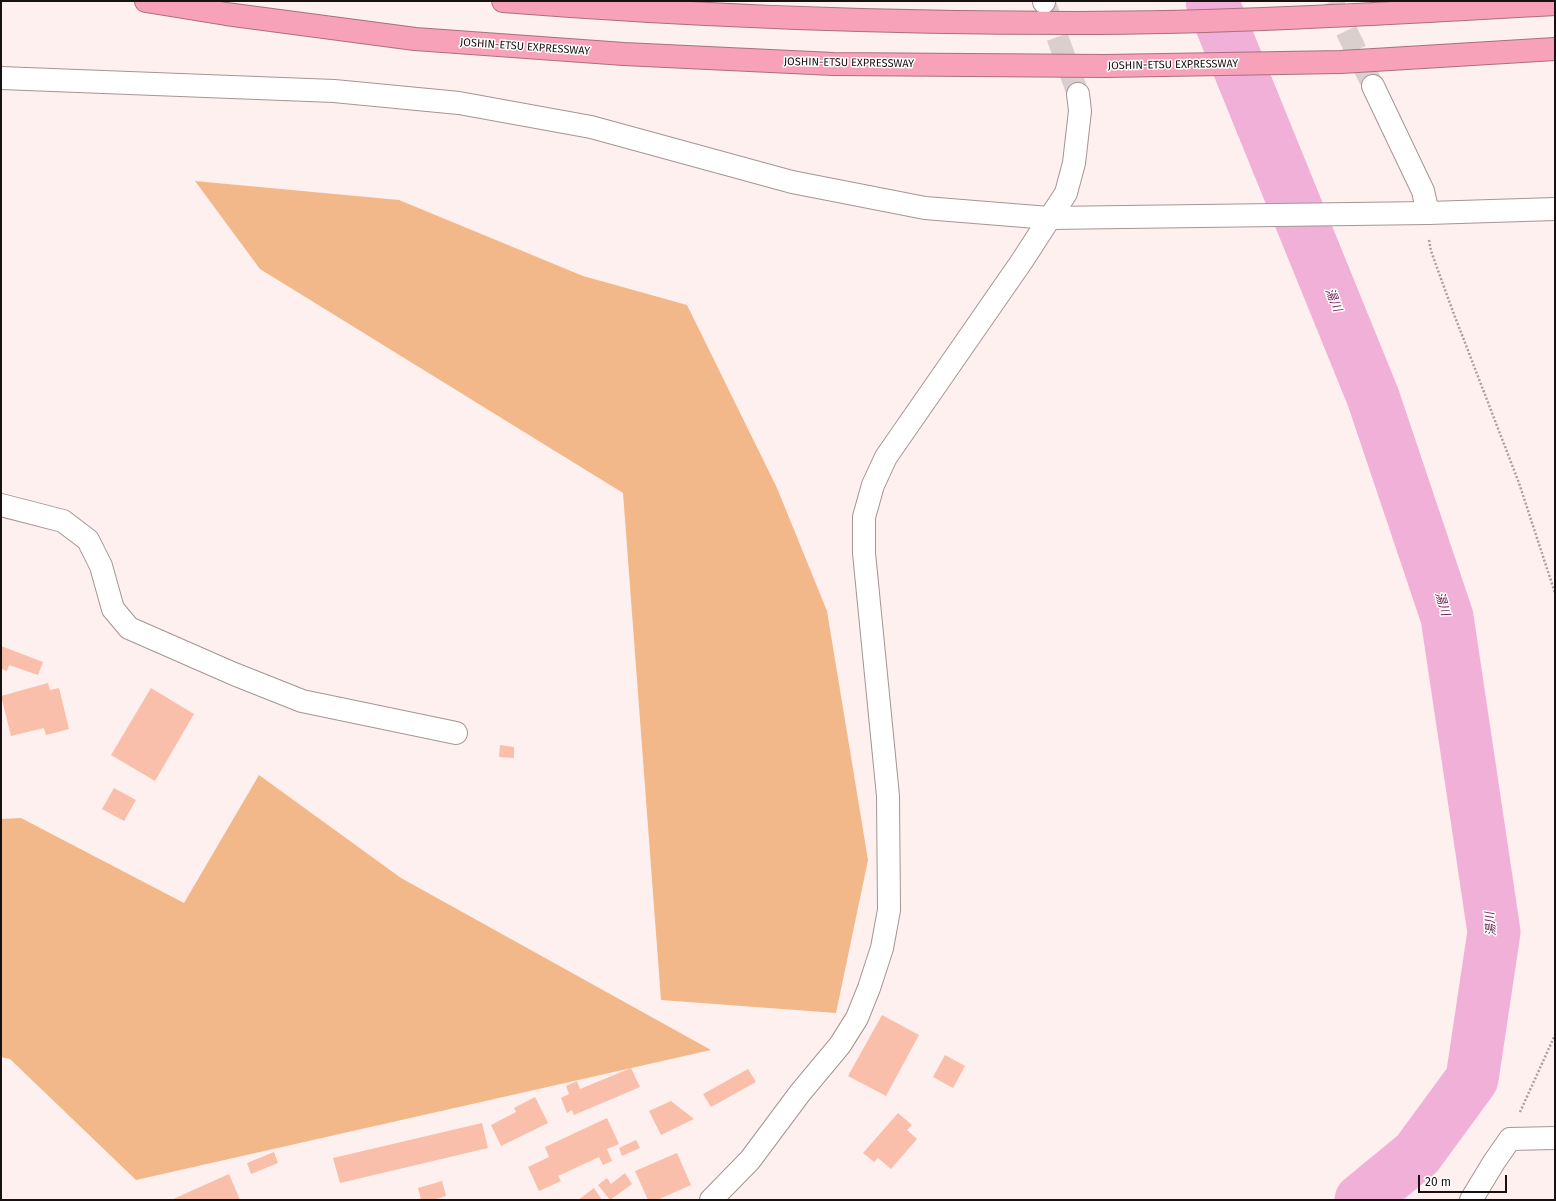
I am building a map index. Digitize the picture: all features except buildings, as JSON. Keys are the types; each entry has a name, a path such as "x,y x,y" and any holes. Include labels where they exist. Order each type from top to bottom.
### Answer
{"highway":[{"name":"JOSHIN-ETSU EXPRESSWAY","path":"146,1 226,14 415,39 616,53 833,64 1105,66 1341,62 1555,49"},
{"path":"503,1 623,10 830,20 1076,23 1313,17 1555,4"}],"street":[{"path":"1,78 334,91 459,103 591,127 792,182 925,208 1049,218 1404,214 1555,209"},
{"path":"1374,86 1422,191 1428,213"},
{"path":"711,1200 750,1160 800,1093 840,1045 857,1018 869,988 882,948 889,910 888,796 864,553 864,517 873,485 886,458 1022,261 1066,193 1074,163 1080,111 1078,94"},
{"path":"1,505 63,521 88,540 101,566 113,609 129,628 234,674 302,701 456,733"},
{"path":"1471,1200 1510,1139 1555,1138"}],"path":[{"path":"1428,213 1428,232 1431,251 1519,483 1555,593"},
{"path":"1510,1139 1522,1106 1555,1035"}],"shaded area":[{"path":"195,181 399,200 583,276 687,305 777,488 827,611 868,860 836,1013 661,1000 623,493 260,269"},
{"path":"259,775 401,878 711,1050 136,1180 10,1059 1,1057 1,819 21,818 184,903"}],"waterway":[{"name":"湯川","path":"1212,1 1373,397 1447,617 1494,932 1472,1079 1417,1154 1361,1200"}],"tunnel":[{"path":"1332,1 1373,86"},
{"path":"1046,6 1078,94"}]}
